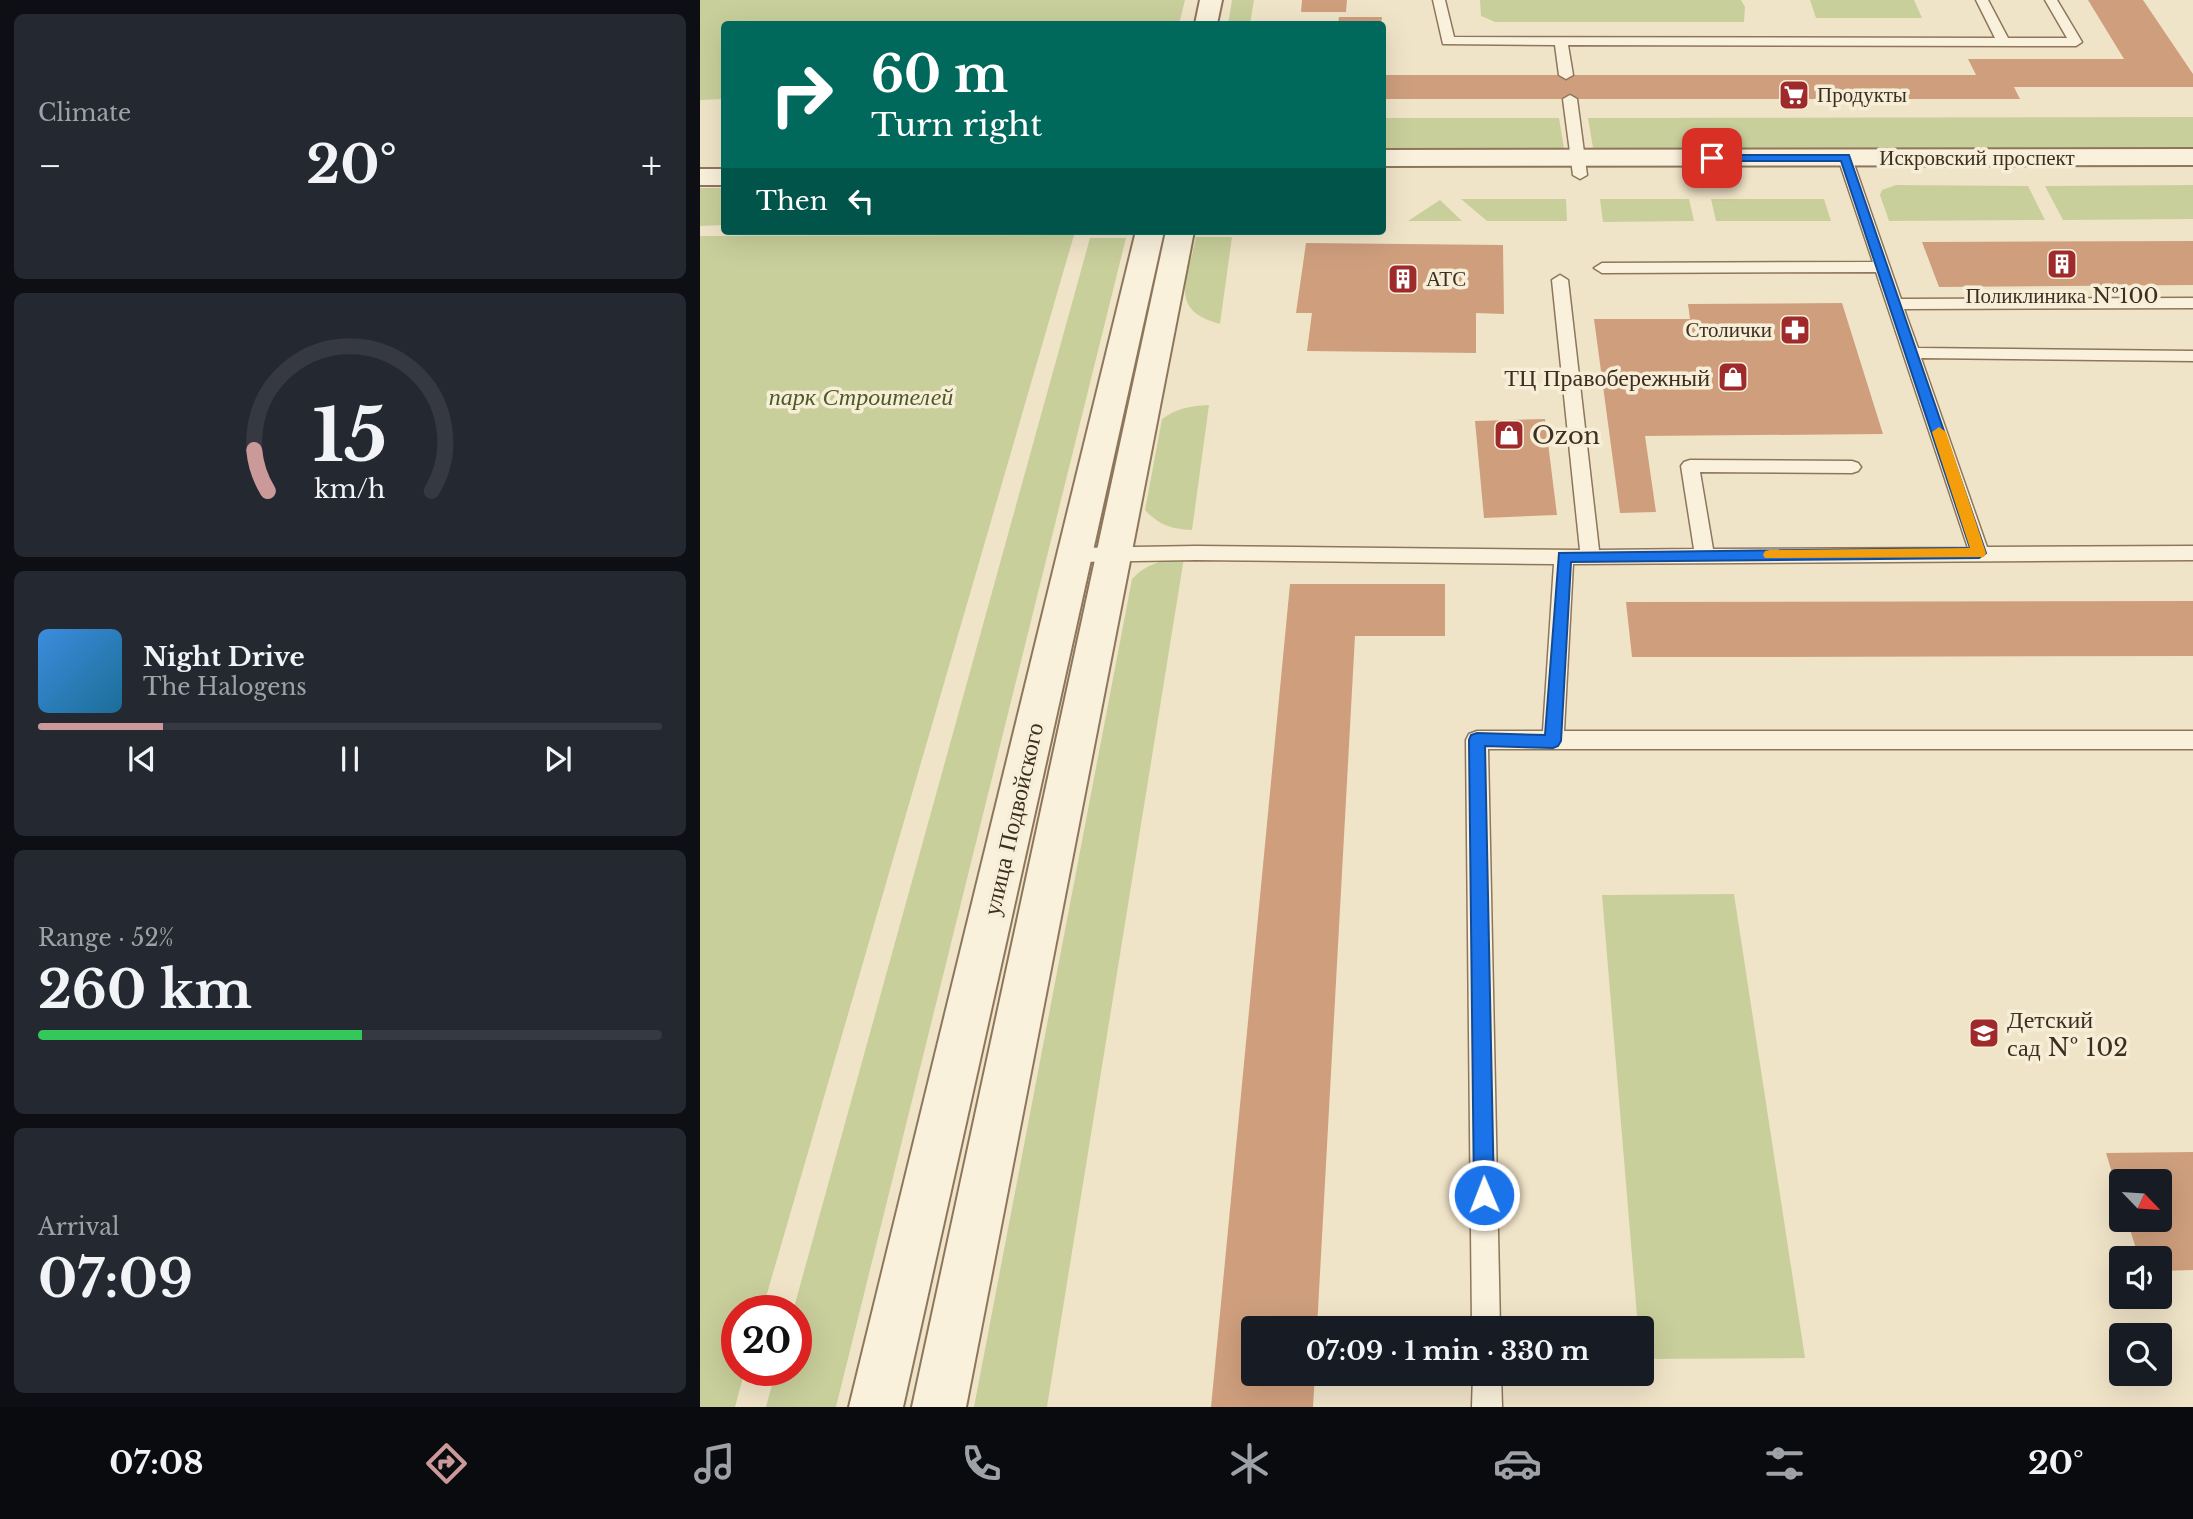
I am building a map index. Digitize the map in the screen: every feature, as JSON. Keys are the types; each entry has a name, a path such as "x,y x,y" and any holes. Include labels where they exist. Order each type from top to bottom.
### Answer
{"street":[{"path":"1207,21 1211,0"},
{"name":"Искровский проспект","path":"1386,176 1579,167 1848,166 2193,157"},
{"name":"Искровский проспект","path":"1386,158 1579,167"},
{"path":"700,160 721,160"},
{"name":"Искровский проспект","path":"1848,166 2193,174"},
{"path":"700,177 721,177"},
{"name":"улица Подвойского","path":"939,1407 1149,235"},
{"name":"улица Подвойского","path":"876,1407 1094,554 1179,235"}],"lane":[{"path":"1439,0 1448,41 2076,42 2051,0"},
{"path":"1982,0 2004,42"},
{"path":"1561,41 1566,75"},
{"path":"1570,99 1579,167"},
{"path":"1848,166 1979,553"},
{"path":"1602,268 1883,267"},
{"path":"1560,279 1590,556"},
{"path":"1895,304 2193,303"},
{"path":"1913,353 2193,356"},
{"path":"1704,555 1690,467 1852,467"},
{"path":"1094,554 1590,556 2193,553"},
{"path":"1553,741 1564,556"},
{"path":"1486,1316 1477,740 2193,740"},
{"path":"1487,1386 1487,1407"}],"green space":[{"path":"700,0 1185,0 1180,21 721,21 721,99 700,100"},
{"path":"1232,0 1254,0 1250,21 1228,21"},
{"path":"1480,0 1741,0 1745,7 1744,22 1495,22 1481,16"},
{"path":"1810,0 1914,0 1922,18 1816,18"},
{"path":"2193,117 2193,148 1593,148 1588,118"},
{"path":"1386,118 1559,118 1564,148 1386,149"},
{"path":"1896,185 2028,186 2045,220 1889,221 1880,195 1882,190"},
{"path":"2193,185 2193,219 2063,220 2045,186"},
{"path":"700,188 721,188 721,225 700,226"},
{"path":"1461,199 1566,199 1567,221 1487,221"},
{"path":"1600,199 1689,199 1694,221 1603,222"},
{"path":"1711,199 1824,199 1831,221 1716,221"},
{"path":"1440,200 1462,221 1408,221"},
{"name":"парк Строителей","path":"1074,235 767,1295 721,1295 721,1386 741,1386 735,1407 700,1407 700,236"},
{"path":"1196,237 1232,237 1220,324 1203,318 1193,311 1187,302 1186,280"},
{"path":"1090,238 1126,238 836,1407 766,1407 772,1386 812,1386 812,1295 797,1295"},
{"path":"1209,405 1192,530 1160,523 1145,510 1162,419 1184,408"},
{"path":"1184,558 1047,1407 974,1407 1132,579 1156,563"},
{"path":"1734,894 1805,1358 1654,1359 1654,1316 1637,1316 1602,895"}],"building":[{"path":"1302,0 1347,0 1346,12 1301,12"},
{"path":"2088,0 2143,0 2193,74 2193,87 2014,87 2020,99 1386,99 1386,75 1976,75 1968,59 2124,59"},
{"path":"1339,17 1382,17 1381,21 1338,21"},
{"name":"Поликлиника №100","path":"2193,241 2193,285 1939,287 1922,242"},
{"name":"АТС","path":"1306,243 1503,245 1504,314 1476,313 1476,353 1307,351 1312,313 1296,313"},
{"name":"ТЦ Правобережный","path":"1842,303 1883,434 1645,436 1656,512 1620,513 1594,319 1690,319 1688,304"},
{"path":"1545,419 1557,515 1484,518 1475,421"},
{"path":"1290,584 1445,584 1445,636 1355,636 1318,1316 1241,1316 1241,1386 1314,1386 1313,1407 1211,1407"},
{"path":"2193,601 2193,656 1726,657 1632,657 1626,602"},
{"path":"2193,1152 2193,1270 2172,1271 2172,1246 2135,1246 2131,1232 2172,1232 2172,1169 2111,1169 2106,1153"}],"slow traffic":[{"path":"1770,555 1979,553 1939,432"}],"place":[{"name":"Продукты","path":"1794,95"},
{"name":"Поликлиника №100","path":"2062,264"},
{"name":"АТС","path":"1403,279"},
{"name":"Столички","path":"1795,330"},
{"name":"ТЦ Правобережный","path":"1733,377"},
{"name":"Ozon","path":"1509,435"},
{"name":"Детский сад № 102","path":"1984,1033"}],"route":[{"path":"1484,1195 1477,740 1553,741 1564,556 1979,553 1845,158 1712,158"}]}
